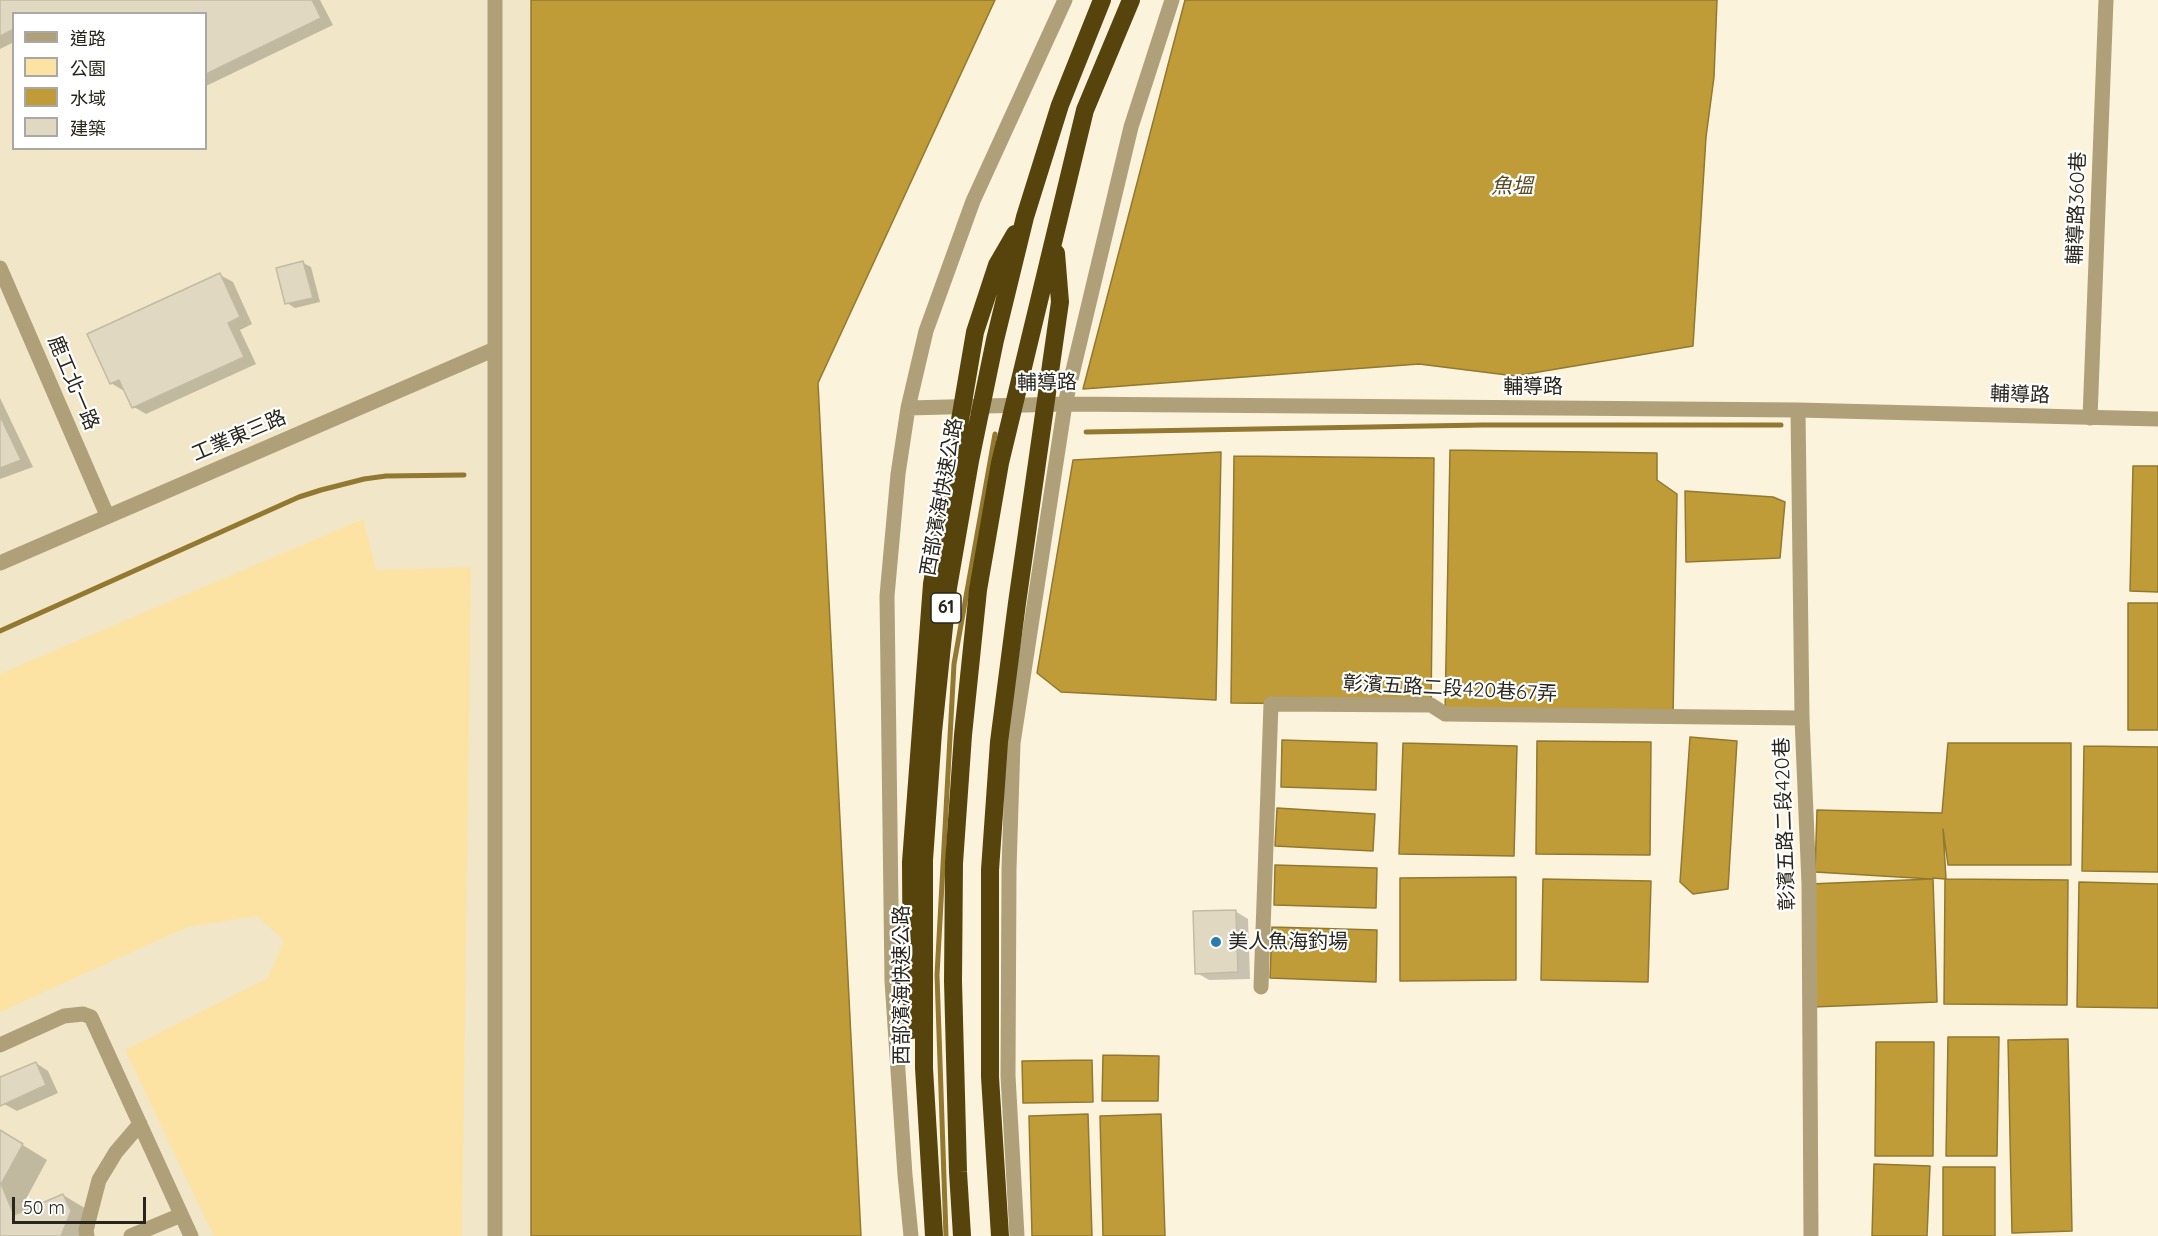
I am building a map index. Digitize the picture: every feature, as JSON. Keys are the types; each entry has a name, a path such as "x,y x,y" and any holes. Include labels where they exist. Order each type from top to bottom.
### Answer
{"highway":[{"name":"西部濱海快速公路","path":"934,1236 924,1068 924,860 933,732 948,588 968,472 995,340 1025,217 1060,105 1102,0"},
{"name":"61","path":"963,1236 958,1160 953,969 954,863 963,735 978,590 1000,464 1085,110 1131,0"},
{"path":"927,1236 913,1075 911,874 932,584 975,332 997,265 1025,217"},
{"path":"1000,1236 990,1077 990,870 999,742 1060,302 1055,234"}],"street":[{"path":"495,0 495,1236"},
{"path":"911,1236 904,1175 892,981 887,596 898,474 908,408 926,331 973,201 1065,0"},
{"path":"1017,1236 1008,1076 1009,869 1013,743 1065,404 1131,127 1172,0"},
{"name":"輔導路360巷","path":"2090,418 2106,0"},
{"name":"鹿工北一路","path":"0,268 107,515"},
{"name":"工業東三路","path":"0,563 495,349"},
{"name":"輔導路","path":"908,408 1065,404 1798,410 2158,419"},
{"name":"彰濱五路二段420巷","path":"1798,410 1802,718 1809,884 1811,1236"},
{"name":"彰濱五路二段420巷67弄","path":"1261,987 1271,704 1431,705 1445,714 1802,718"},
{"path":"0,1045 64,1016 83,1014 91,1017 191,1236"},
{"path":"87,1236 86,1230 99,1180 117,1152 140,1124"},
{"path":"131,1236 181,1215"}],"shaded area":[{"path":"0,0 531,0 531,1236 0,1236"}],"green space":[{"path":"363,519 376,570 471,567 462,1236 214,1236 125,1050 268,978 284,940 257,916 187,927 0,1012 0,674"}],"water":[{"path":"531,0 995,0 818,383 861,1236 531,1236"},
{"name":"魚塭","path":"1185,0 1717,0 1714,77 1706,137 1693,346 1515,376 1419,364 1083,389"},
{"path":"1450,450 1657,453 1657,480 1677,494 1673,717 1445,714"},
{"path":"1221,452 1216,700 1061,692 1037,673 1073,460"},
{"path":"1234,456 1434,458 1431,705 1231,703"},
{"path":"2133,466 2158,466 2158,592 2130,591"},
{"path":"1685,491 1773,497 1785,502 1780,558 1686,562"},
{"path":"2128,603 2158,603 2158,730 2128,730"},
{"path":"1690,737 1737,741 1728,889 1693,894 1680,882"},
{"path":"1282,740 1377,743 1376,790 1281,787"},
{"path":"1537,741 1651,742 1650,855 1536,854"},
{"path":"1403,743 1517,746 1514,856 1399,854"},
{"path":"1948,743 2071,743 2071,865 1948,865 1943,829 1946,879 2068,880 2067,1005 1944,1004 1945,879 1933,878 1937,1002 1813,1007 1809,884 1932,879 1815,872 1817,810 1942,813"},
{"path":"2084,746 2158,747 2158,872 2082,871"},
{"path":"1277,808 1375,814 1373,851 1275,846"},
{"path":"1275,865 1377,868 1376,908 1274,905"},
{"path":"1516,877 1516,980 1400,981 1400,878"},
{"path":"1543,879 1651,881 1648,982 1541,980"},
{"path":"2079,882 2158,884 2158,1008 2077,1007"},
{"path":"1272,927 1377,930 1376,982 1270,978"},
{"path":"1948,1037 1999,1037 1997,1156 1946,1156"},
{"path":"2068,1039 2072,1231 2012,1233 2008,1040"},
{"path":"1876,1042 1934,1042 1933,1156 1875,1156"},
{"path":"1103,1055 1159,1056 1158,1101 1102,1101"},
{"path":"1092,1060 1093,1102 1023,1103 1022,1061"},
{"path":"1088,1114 1092,1236 1032,1236 1029,1116"},
{"path":"1161,1114 1165,1236 1103,1236 1100,1116"},
{"path":"1874,1164 1930,1166 1927,1236 1872,1236"},
{"path":"1943,1167 1995,1167 1995,1236 1943,1236"}],"building":[{"path":"0,0 312,0 321,18 207,74 207,12 12,12 12,30 0,36"},
{"path":"303,261 313,298 285,304 276,268"},
{"path":"220,273 240,317 228,323 244,357 132,408 119,380 110,384 87,334"},
{"path":"0,416 21,460 0,468"},
{"name":"美人魚海釣場","path":"1236,910 1238,972 1195,974 1193,911"},
{"path":"36,1062 46,1085 0,1106 0,1077"},
{"path":"0,1130 23,1144 1,1184 14,1215 63,1194 71,1211 61,1236 0,1236"}],"waterway":[{"path":"1086,432 1483,425 1781,425"},
{"path":"946,1236 937,975 954,664 995,434"},
{"path":"0,631 299,497 364,479 386,476 464,475"}],"place":[{"name":"美人魚海釣場","path":"1216,942"}]}
